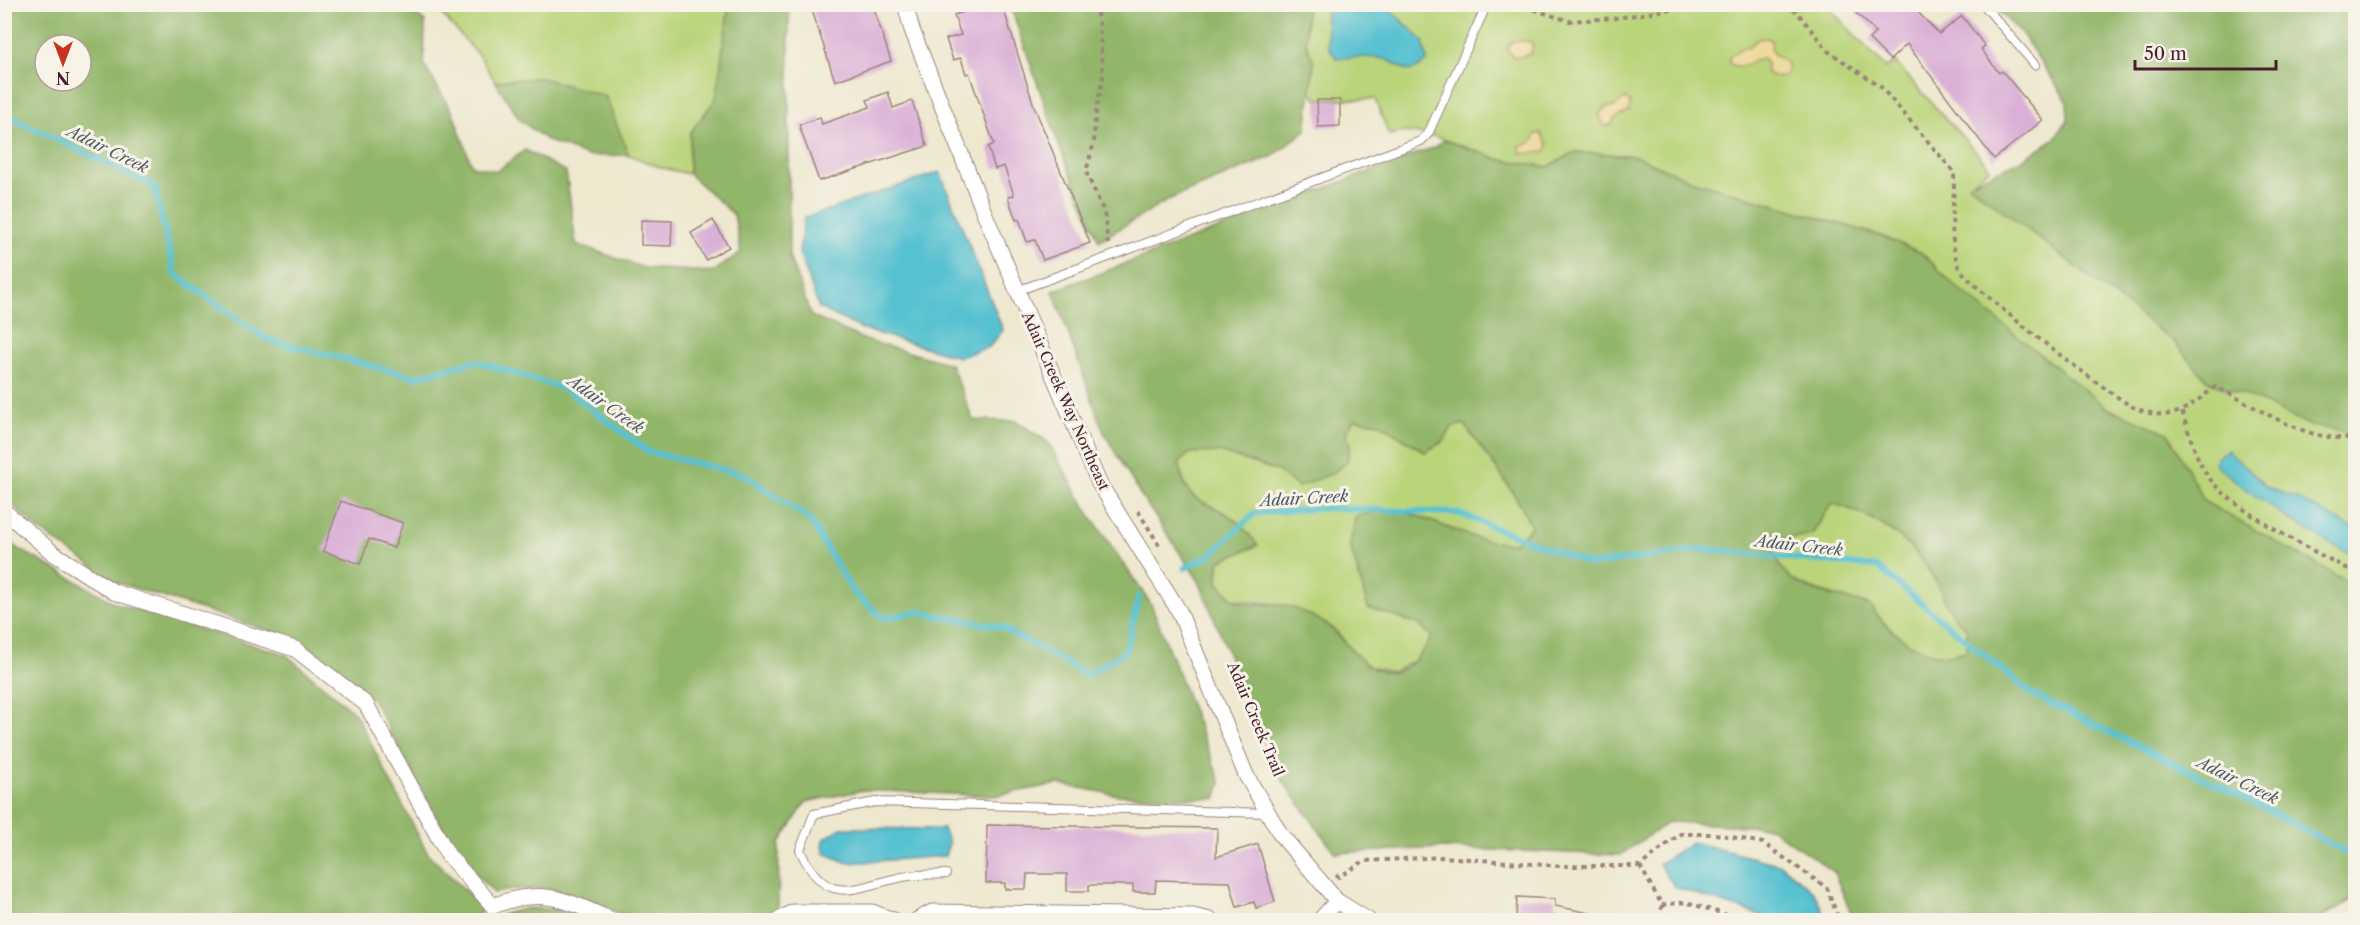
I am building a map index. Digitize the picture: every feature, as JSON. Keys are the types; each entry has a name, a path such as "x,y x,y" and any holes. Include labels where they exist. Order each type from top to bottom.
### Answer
{"street":[{"name":"Adair Creek Way Northeast","path":"905,4 912,30 1017,291 1099,483 1179,611 1246,774 1281,835 1337,901 1368,921"},
{"path":"4,511 53,553 114,592 296,649 366,704 448,855 493,906 512,898 545,895 580,906 611,921"},
{"path":"1320,921 1337,901"},
{"path":"779,921 794,912 872,912 893,921"},
{"path":"917,921 932,912 1084,917 1193,916 1210,921"}],"lane":[{"path":"1017,291 1421,141 1428,134 1487,4"},
{"path":"1983,4 2035,64"},
{"path":"946,874 908,876 859,890 833,888 811,874 800,850 814,814 875,802 1268,813"}],"path":[{"path":"1094,4 1099,21 1103,76 1095,118 1094,142 1086,172 1104,212 1112,255"},
{"path":"1517,4 1569,21 1617,18 1705,4"},
{"path":"1785,4 1797,12 1828,51 1881,87 1953,172 1952,237 1960,269 1984,295 2133,406 2157,414 2182,412 2215,387 2300,429 2338,440 2355,437"},
{"path":"2182,412 2198,457 2218,489 2267,523 2355,573"},
{"path":"1136,508 1166,555"},
{"path":"1331,868 1339,877 1364,861 1443,857 1559,866 1640,866 1680,834 1716,834 1763,843 1827,888 1839,921"},
{"path":"1640,866 1662,905 1659,921"},
{"path":"1662,905 1686,902 1742,921"}],"green space":[{"path":"5,5 405,5 425,22 424,65 453,113 472,166 497,171 525,150 566,172 576,244 644,268 713,272 741,252 734,215 689,174 690,133 716,99 729,5 789,5 789,256 811,316 865,340 951,364 973,420 1016,421 1048,442 1090,515 1151,604 1221,783 1216,799 1118,795 1058,784 994,796 864,790 806,802 779,844 778,911 767,920 633,920 578,895 548,889 517,889 494,893 455,851 373,700 342,672 301,641 116,582 39,530 5,498"},
{"path":"434,5 729,5 716,99 690,133 689,174 662,168 629,155 605,96 541,78 495,81 480,57"},
{"path":"1010,5 1306,5 1306,43 1314,62 1306,130 1273,156 1170,199 1099,241 1060,148"},
{"path":"1306,5 1826,5 1886,68 1895,62 1990,168 1969,184 2355,377 2355,623 2236,571 1881,236 1690,180 1636,156 1575,152 1548,167 1498,159 1431,135 1404,132 1389,135 1375,99 1316,99 1310,89 1314,62 1306,43"},
{"path":"1992,5 2355,5 2355,429 2351,432 2311,426 2257,400 2208,381 2173,341 1968,184 2020,161 2054,139 2068,120 2067,101 2022,34"},
{"path":"541,78 605,96 629,155 588,156 548,141 520,120 495,81"},
{"path":"1445,140 1498,159 1548,167 1575,152 1636,156 1690,180 1881,236 1922,253 1953,284 2107,408 2168,433 2205,502 2355,586 2355,898 2317,920 1854,920 1834,872 1769,827 1669,822 1620,855 1442,848 1335,853 1276,771 1199,581 1140,494 1104,433 1053,291 1435,147","holes":["1354,419 1380,423 1425,452 1444,441 1452,427 1464,424 1509,486 1531,527 1515,543 1499,542 1470,536 1417,516 1396,511 1379,511 1356,516 1350,544 1368,608 1418,624 1432,636 1412,663 1394,672 1383,672 1372,668 1330,627 1303,612 1283,605 1251,604 1233,599 1218,582 1219,561 1258,545 1235,520 1192,495 1186,488 1179,463 1190,453 1219,452 1278,471 1298,487 1331,474 1347,462 1350,445 1346,432","1832,503 1863,514 1877,522 1915,552 1934,579 1950,610 1967,629 1967,651 1946,655 1921,649 1901,638 1869,605 1808,588 1785,572 1777,559 1772,542 1812,534"]},
{"path":"1353,419 1380,423 1425,452 1444,441 1452,427 1464,424 1509,486 1531,527 1515,543 1492,543 1402,512 1350,544 1368,608 1418,624 1432,636 1418,659 1393,672 1369,667 1353,652 1335,629 1309,615 1284,605 1233,599 1218,582 1219,561 1257,546 1235,520 1192,495 1186,488 1179,462 1190,453 1219,452 1278,471 1299,487 1350,445 1346,432"},
{"path":"1832,503 1863,514 1877,522 1915,552 1934,579 1951,611 1967,629 1967,651 1946,655 1921,649 1901,638 1869,605 1803,585 1781,571 1775,561 1772,542 1812,534"},
{"path":"5,538 17,548 117,604 285,654 355,713 428,854 482,907 478,920 5,920"},
{"path":"527,908 564,910 587,920 499,920 501,915"}],"sand":[{"path":"1758,39 1771,40 1772,52 1787,64 1784,77 1775,77 1767,73 1767,64 1763,58 1742,66 1729,63 1730,56 1743,47 1748,48"},
{"path":"1512,41 1529,41 1533,45 1531,54 1514,58 1507,49"},
{"path":"1625,99 1630,102 1629,111 1615,118 1611,125 1604,126 1599,114 1606,107 1614,107"},
{"path":"1541,133 1548,145 1545,152 1521,154 1520,146 1532,142 1536,134"}],"water":[{"path":"1325,5 1385,5 1423,41 1427,61 1413,70 1408,70 1380,58 1336,58 1328,46"},
{"path":"940,172 1003,330 989,347 959,357 862,329 819,308 799,252 804,218"},
{"path":"2228,450 2267,487 2298,499 2355,529 2355,556 2283,515 2216,465 2216,457"},
{"path":"841,828 943,829 949,843 945,856 848,863 824,853 823,840"},
{"path":"1692,842 1781,865 1814,892 1827,920 1774,920 1675,887 1659,864"}],"building":[{"path":"810,4 863,4 865,8 873,6 891,61 835,81"},
{"path":"988,4 1002,4 1034,106 1090,243 1043,260 1035,240 1027,242 1019,219 1016,220 1008,197 1014,195 1004,166 995,169 988,147 994,144 969,73 966,74 961,58 953,60 946,39 961,35 954,15"},
{"path":"1863,4 1910,4 1939,34 1962,16 1985,46 1981,49 1999,73 2002,71 2043,120 1994,159 1907,44 1890,60 1869,39 1876,32 1855,12"},
{"path":"888,92 893,108 912,101 927,146 819,181 799,125 820,117 822,124 870,107 867,100"},
{"path":"1317,100 1340,100 1340,126 1318,127"},
{"path":"641,220 672,221 671,246 641,245"},
{"path":"713,220 729,247 706,260 691,233"},
{"path":"341,501 403,523 394,548 369,539 360,564 323,551"},
{"path":"987,825 1217,828 1216,857 1258,844 1275,902 1256,908 1254,902 1237,907 1230,882 1156,880 1155,892 1133,892 1133,885 1089,885 1089,891 1067,891 1067,874 1027,874 1026,889 1005,889 1005,883 986,883"},
{"path":"1517,897 1555,899 1555,906 1590,913 1589,921 1516,921"}],"waterway":[{"name":"Adair Creek","path":"4,114 154,186 175,274 268,340 416,377 475,361 565,389 649,452 745,475 809,519 853,592 883,618 918,612 1001,627 1087,675 1126,651 1139,596"},
{"name":"Adair Creek","path":"1185,568 1210,555 1255,513 1327,508 1457,513 1591,565 1705,549 1877,567 2032,694 2272,812 2356,858"}]}
